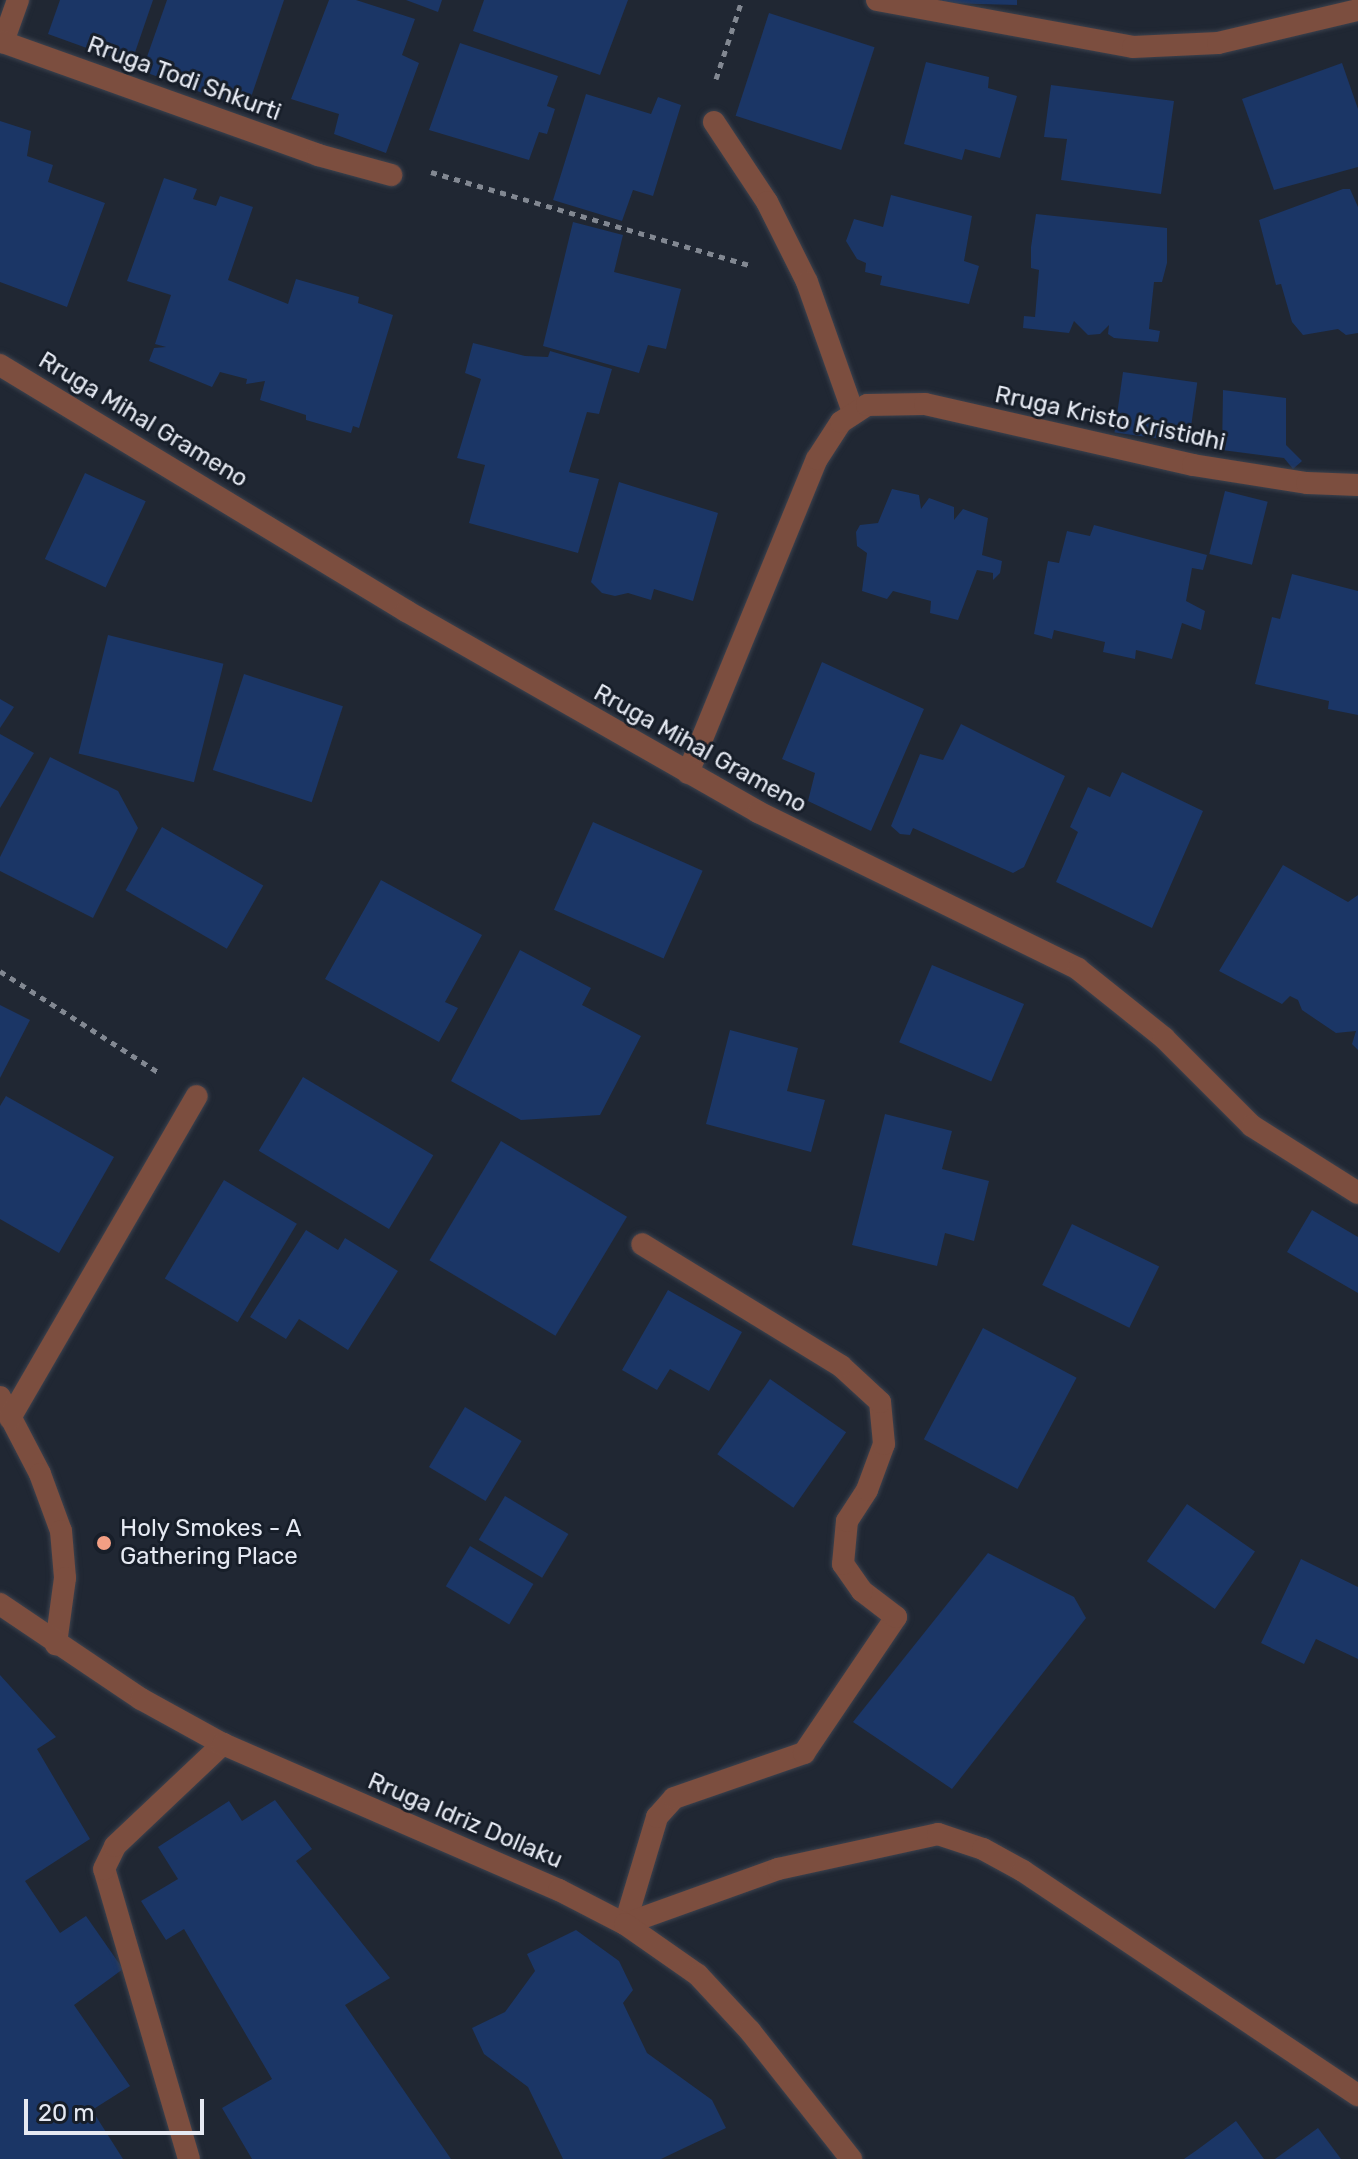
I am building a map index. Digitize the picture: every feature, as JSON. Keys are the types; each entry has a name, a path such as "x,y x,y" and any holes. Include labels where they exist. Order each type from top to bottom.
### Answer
{"street":[{"name":"Rruga Todi Shkurti","path":"18,0 3,42 318,155 391,175"},
{"path":"877,0 1149,47 1218,43 1358,10"},
{"path":"688,773 806,482 833,431 853,412 807,282 767,202 714,122"},
{"name":"Rruga Mihal Grameno","path":"0,365 406,611 688,773 821,846 1078,969 1164,1038 1252,1126 1358,1193"},
{"name":"Rruga Kristo Kristidhi","path":"853,412 882,403 925,404 1193,465 1307,483 1358,485"},
{"path":"10,1418 197,1096"},
{"path":"625,1924 657,1817 674,1798 804,1753 896,1617 862,1591 843,1564 847,1521 867,1490 884,1444 880,1402 841,1366 642,1244"},
{"path":"0,1397 40,1474 61,1531 65,1578 56,1644"},
{"name":"Rruga Idriz Dollaku","path":"0,1604 56,1644 223,1744 559,1890 625,1924 698,1975 750,2031 851,2159"},
{"path":"189,2159 104,1869 115,1846 223,1744"},
{"path":"625,1924 778,1869 938,1834 983,1849 1023,1871 1358,2095"}],"path":[{"path":"714,122 712,93 742,0"},
{"path":"391,175 421,170 807,282"},
{"path":"0,971 197,1096"}],"building":[{"path":"60,0 153,0 131,64 48,34"},
{"path":"167,0 284,0 247,109 142,71"},
{"path":"329,0 356,0 415,19 402,55 419,63 386,153 334,134 339,114 291,99"},
{"path":"406,0 442,0 438,12"},
{"path":"484,0 628,0 600,75 473,31"},
{"path":"941,0 1017,0 1017,5 941,3"},
{"path":"769,13 875,47 841,150 736,116"},
{"path":"460,43 558,76 547,106 555,109 547,134 539,132 529,160 429,130"},
{"path":"926,62 989,77 988,88 1017,96 1000,158 965,149 962,160 904,144"},
{"path":"1342,63 1358,109 1358,167 1274,190 1242,99"},
{"path":"1051,85 1174,101 1161,194 1061,180 1067,139 1044,137"},
{"path":"586,94 651,114 658,97 681,105 653,196 633,190 622,221 553,200"},
{"path":"0,121 31,131 27,156 53,165 48,182 105,203 67,307 0,282"},
{"path":"164,178 197,189 193,199 216,206 220,196 253,207 228,280 288,304 296,279 359,297 358,303 393,315 359,428 353,426 351,433 306,420 306,415 260,400 265,381 246,384 247,379 220,372 212,387 149,361 154,348 166,347 155,344 171,295 127,281"},
{"path":"1350,189 1358,207 1358,333 1346,335 1338,329 1303,335 1292,322 1281,284 1276,285 1259,220"},
{"path":"891,195 972,216 964,261 979,266 969,304 880,285 882,276 865,272 866,263 857,259 846,241 854,219 883,227"},
{"path":"1036,214 1167,228 1167,263 1162,282 1154,282 1149,329 1160,331 1158,342 1114,338 1108,334 1109,325 1100,334 1088,335 1074,321 1069,333 1023,328 1024,316 1035,317 1039,270 1031,268 1031,247"},
{"path":"573,222 623,235 614,272 681,289 666,349 648,345 639,373 543,346"},
{"path":"473,343 525,356 548,357 550,351 612,369 599,414 587,412 569,472 599,479 578,553 469,523 485,465 457,458 481,379 465,373"},
{"path":"1123,372 1197,382 1189,443 1115,432"},
{"path":"1223,390 1286,398 1286,445 1302,461 1293,469 1284,458 1222,450"},
{"path":"85,473 146,501 106,587 45,559"},
{"path":"619,482 718,513 693,601 654,589 651,600 628,593 615,596 602,593 591,582"},
{"path":"892,489 919,495 921,509 929,498 954,507 954,520 963,509 988,518 982,555 1002,561 1000,573 993,580 993,573 977,570 958,620 930,613 931,601 893,591 887,599 862,591 867,553 857,546 856,532 860,525 878,523"},
{"path":"1225,491 1268,502 1252,565 1209,554"},
{"path":"1094,525 1207,555 1203,570 1192,568 1186,601 1205,611 1201,630 1182,623 1172,659 1136,650 1135,659 1103,652 1105,642 1054,630 1052,639 1034,634 1048,561 1059,563 1067,531 1090,536"},
{"path":"1292,574 1358,591 1358,715 1328,709 1329,701 1255,684 1272,617 1280,619"},
{"path":"108,635 223,664 194,782 78,753"},
{"path":"822,662 924,709 871,831 808,801 815,773 782,759"},
{"path":"244,674 343,706 312,802 213,770"},
{"path":"0,699 14,707 0,728"},
{"path":"961,724 1065,776 1024,867 1013,873 913,828 910,835 900,834 891,826 920,754 943,760"},
{"path":"0,734 34,753 0,808"},
{"path":"50,757 118,791 138,828 93,918 0,871 0,857"},
{"path":"1122,772 1203,811 1152,928 1056,882 1078,832 1070,827 1088,787 1110,797"},
{"path":"593,822 703,871 664,959 554,910"},
{"path":"162,827 263,886 227,949 126,890"},
{"path":"1283,865 1348,902 1358,895 1358,1050 1352,1044 1356,1031 1336,1033 1302,1010 1298,1000 1290,996 1282,1004 1219,971"},
{"path":"381,880 482,935 445,1002 458,1008 439,1042 325,979"},
{"path":"520,950 591,988 582,1005 641,1036 600,1115 521,1120 451,1081"},
{"path":"932,965 1024,1004 991,1081 899,1042"},
{"path":"0,1005 30,1020 0,1078"},
{"path":"730,1030 798,1048 787,1091 825,1100 811,1152 706,1124"},
{"path":"303,1077 433,1155 389,1229 259,1151"},
{"path":"6,1096 114,1157 59,1253 0,1219 0,1106"},
{"path":"885,1114 952,1131 942,1169 989,1181 974,1241 945,1233 937,1266 852,1245"},
{"path":"501,1141 627,1217 555,1336 429,1260"},
{"path":"224,1180 297,1224 238,1322 165,1279"},
{"path":"1312,1210 1358,1237 1358,1293 1287,1252"},
{"path":"1072,1224 1159,1267 1129,1328 1042,1285"},
{"path":"306,1230 338,1250 345,1238 398,1271 348,1350 299,1319 286,1339 250,1317"},
{"path":"668,1290 742,1332 709,1391 670,1369 657,1390 622,1370"},
{"path":"983,1328 1077,1378 1017,1489 924,1439"},
{"path":"770,1379 846,1432 793,1508 717,1454"},
{"path":"465,1407 522,1441 486,1501 429,1467"},
{"path":"505,1496 568,1534 542,1578 479,1540"},
{"path":"1187,1504 1255,1552 1215,1609 1147,1561"},
{"path":"470,1546 533,1584 509,1624 446,1586"},
{"path":"988,1553 1074,1597 1086,1618 952,1789 853,1722"},
{"path":"1301,1559 1358,1587 1358,1659 1316,1639 1304,1664 1261,1643"},
{"path":"0,1675 56,1737 37,1749 90,1839 25,1881 60,1933 86,1916 123,1969 74,2005 130,2086 92,2110 123,2159 0,2159"},
{"path":"275,1800 312,1849 296,1861 390,1978 345,2005 451,2159 252,2159 222,2108 272,2079 184,1929 166,1940 141,1901 178,1879 158,1847 229,1801 242,1821"},
{"path":"576,1930 619,1961 633,1990 623,2003 647,2053 712,2100 726,2128 661,2159 563,2159 528,2087 484,2054 472,2028 505,2012 535,1971 527,1954"},
{"path":"1236,2121 1264,2159 1184,2159 1197,2150"},
{"path":"1318,2128 1341,2159 1275,2159"}],"place":[{"name":"Holy Smokes - A Gathering Place","path":"104,1543"}]}
